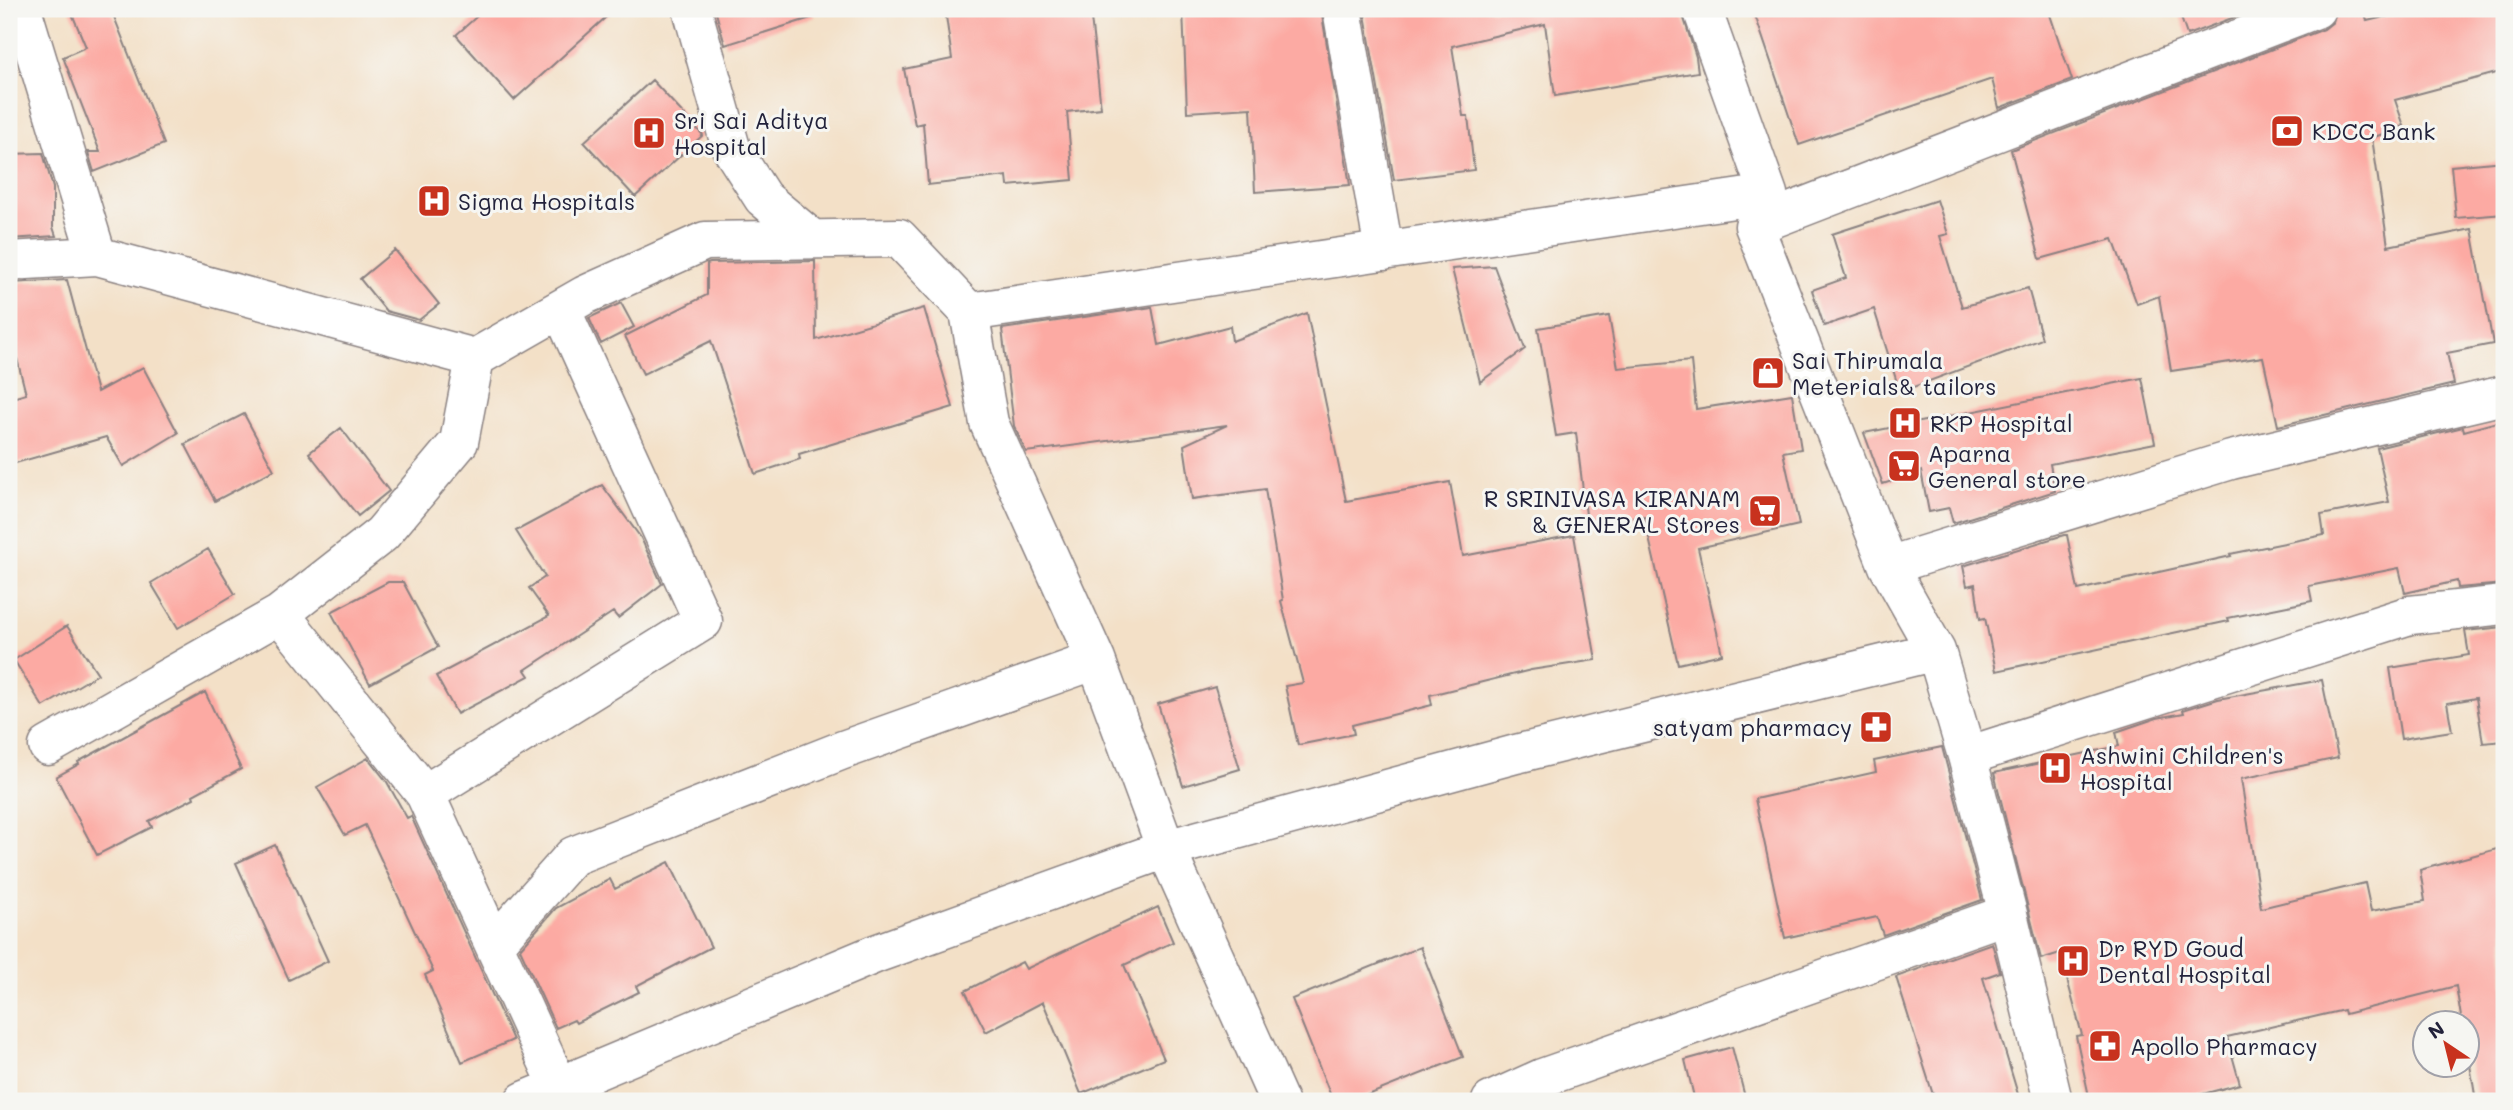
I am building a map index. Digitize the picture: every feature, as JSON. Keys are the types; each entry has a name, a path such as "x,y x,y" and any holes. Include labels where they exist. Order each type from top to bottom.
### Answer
{"street":[{"path":"22,9 97,256"},
{"path":"692,9 731,148 763,198 812,239"},
{"path":"1342,9 1384,251"},
{"path":"1702,9 1761,210 1888,566 1936,651 1967,756 2053,1101"},
{"path":"969,312 1384,251 1761,210 2316,9"},
{"path":"9,261 97,256 475,358 584,295 705,241 899,238 969,312 989,423 1096,660 1166,849 1279,1101"},
{"path":"425,793 703,621 561,309"},
{"path":"48,746 280,614 382,534 459,442 475,358"},
{"path":"1888,566 2231,460 2504,394"},
{"path":"1967,756 2410,615 2504,605"},
{"path":"280,614 425,793 559,1087"},
{"path":"524,1101 875,954 1166,849 1516,754 1936,651"},
{"path":"494,945 573,856 843,750 1096,660"},
{"path":"1491,1101 1542,1078 2008,914"}],"building":[{"path":"70,9 111,9 164,144 94,172 88,152 100,152 63,57 86,47"},
{"path":"485,9 615,9 514,100 456,35"},
{"path":"715,9 812,9 814,17 725,45"},
{"path":"945,9 1090,9 1101,108 1067,112 1073,180 1008,186 1007,176 928,185 923,123 915,125 904,69 952,59"},
{"path":"1183,9 1321,9 1350,185 1255,192 1251,108 1187,112"},
{"path":"1364,9 1681,9 1698,72 1555,96 1545,24 1452,46 1463,116 1468,116 1474,170 1394,180"},
{"path":"1753,9 2048,9 2072,80 1999,108 1992,79 1799,145"},
{"path":"2178,9 2256,9 2187,35"},
{"path":"2337,9 2363,9 2367,21 2418,9 2504,9 2504,71 2395,100 2404,126 2372,138 2388,246 2472,229 2493,344 2447,353 2454,384 2278,426 2263,357 2171,371 2159,296 2137,304 2113,239 2040,259 2011,150 2324,29 2333,22"},
{"path":"652,80 703,135 635,197 584,142"},
{"path":"43,153 53,188 53,227 56,236 9,239 9,154"},
{"path":"2504,161 2504,214 2456,218 2451,166"},
{"path":"1937,200 1948,234 1940,236 1962,307 2028,288 2042,339 1900,392 1874,309 1824,326 1812,290 1846,278 1832,234"},
{"path":"395,250 439,304 419,320 386,311 360,279"},
{"path":"815,261 816,340 924,308 953,407 799,454 800,459 755,474 711,341 643,374 625,336 707,295 707,264"},
{"path":"1494,266 1525,349 1480,382 1452,269"},
{"path":"67,280 97,392 143,367 178,433 123,466 106,437 9,465 9,399 26,394 9,327 9,283"},
{"path":"621,303 634,327 601,344 589,318"},
{"path":"1152,307 1159,345 1230,326 1232,341 1307,313 1346,501 1450,482 1463,556 1574,535 1596,660 1531,670 1430,695 1432,705 1352,725 1354,734 1298,745 1285,686 1303,683 1281,601 1283,600 1265,489 1192,499 1184,445 1227,425 1026,452 1014,426 1002,329"},
{"path":"1609,316 1618,368 1691,361 1696,409 1792,394 1801,449 1783,452 1799,525 1698,548 1722,654 1678,664 1644,516 1587,523 1576,433 1556,436 1538,328"},
{"path":"2142,378 2155,443 2050,464 2055,491 1953,523 1949,508 1929,512 1921,471 1883,484 1864,433"},
{"path":"244,414 274,470 215,501 185,444"},
{"path":"2504,420 2504,584 2458,588 2457,581 2405,593 2399,568 2309,586 2312,601 1996,671 1985,618 1980,619 1975,584 1967,586 1963,566 2067,535 2078,590 2324,535 2321,515 2389,502 2377,448 2463,427 2464,431"},
{"path":"341,428 389,491 358,516 309,453"},
{"path":"602,485 641,538 662,584 618,618 613,612 525,670 529,676 457,714 436,676 549,616 529,588 545,577 516,531"},
{"path":"208,549 235,594 178,628 151,583"},
{"path":"388,582 403,582 438,647 370,684 331,612"},
{"path":"67,626 98,674 43,707 14,660"},
{"path":"2504,627 2504,741 2483,743 2476,698 2447,703 2452,731 2401,739 2390,668 2469,655 2465,631"},
{"path":"2322,680 2338,758 2241,779 2261,908 2365,883 2371,911 2425,901 2420,870 2504,847 2504,1101 2476,1101 2472,1078 2482,1078 2482,1009 2460,1009 2456,986 2345,1014 2344,1010 2227,1037 2240,1084 2177,1101 2090,1101 2076,1036 2082,1035 2060,953 2041,959 1994,773 2119,746 2116,732 2157,718 2184,713 2183,710 2218,699"},
{"path":"1215,687 1240,769 1183,786 1158,704"},
{"path":"205,692 241,769 193,795 194,798 149,821 152,827 97,855 56,777 79,764 78,762"},
{"path":"1942,747 1982,900 1883,935 1877,917 1785,938 1755,799 1876,772 1874,761"},
{"path":"368,758 387,782 407,818 411,816 513,1040 462,1062 425,975 433,971 365,825 345,835 317,787"},
{"path":"275,845 328,961 289,980 236,863"},
{"path":"669,862 711,947 636,986 639,992 576,1023 574,1020 556,1028 520,949 556,908 610,879 615,889"},
{"path":"1158,907 1173,942 1124,965 1164,1059 1081,1094 1043,1002 986,1032 965,991 1022,962 1026,969"},
{"path":"1992,943 2000,972 1983,978 2020,1101 1935,1101 1896,977"},
{"path":"1420,947 1463,1057 1353,1101 1333,1101 1292,999"},
{"path":"1732,1047 1746,1101 1695,1101 1685,1060"}],"place":[{"name":"KDCC Bank","path":"2287,131"},
{"name":"Sri Sai Aditya Hospital","path":"649,133"},
{"name":"Sigma Hospitals","path":"434,201"},
{"name":"Sai Thirumala Meterials& tailors","path":"1768,373"},
{"name":"RKP Hospital","path":"1905,423"},
{"name":"Aparna General store","path":"1904,466"},
{"name":"R SRINIVASA KIRANAM & GENERAL Stores","path":"1765,511"},
{"name":"satyam pharmacy","path":"1876,727"},
{"name":"Ashwini Children's Hospital","path":"2055,768"},
{"name":"Dr RYD Goud Dental Hospital","path":"2073,961"},
{"name":"Apollo Pharmacy","path":"2105,1046"}]}
